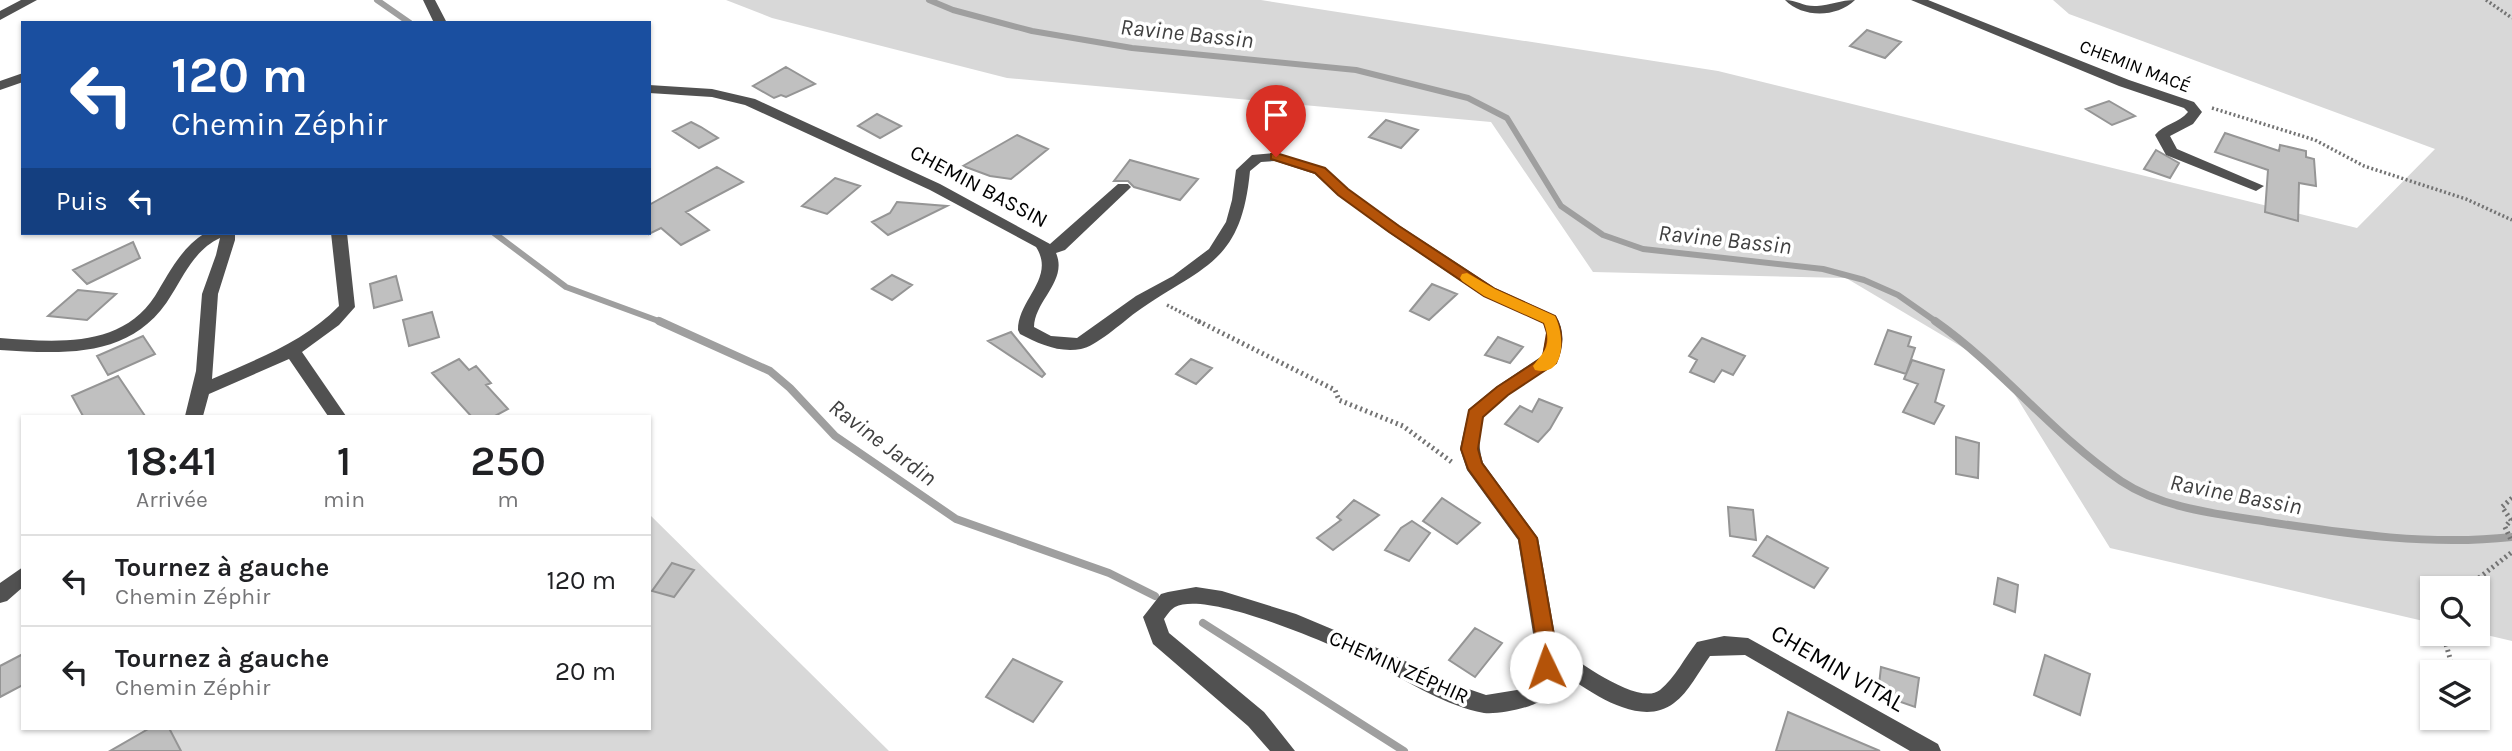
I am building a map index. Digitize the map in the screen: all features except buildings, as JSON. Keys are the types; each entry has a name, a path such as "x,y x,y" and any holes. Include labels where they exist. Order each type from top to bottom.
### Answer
{"street":[{"path":"0,16 31,0"},
{"path":"429,0 440,21"},
{"path":"1791,0 1801,8 1825,9 1839,6 1849,0"},
{"name":"CHEMIN MACÉ","path":"1917,0 2124,83 2189,105 2196,112 2192,118 2162,135 2171,152 2256,186"},
{"path":"0,86 21,77"},
{"name":"CHEMIN BASSIN","path":"651,89 712,93 761,106 935,187 1042,244 1052,257 1052,268 1025,321 1026,330 1048,342 1080,344 1142,300 1179,280 1215,252 1234,222 1240,200 1243,170 1257,158 1276,157 1320,171 1343,192 1394,229 1489,292 1512,302"},
{"path":"1048,251 1059,246 1124,187"},
{"path":"0,344 64,347 94,345 124,334 150,313 192,251 215,235"},
{"path":"194,415 202,390 210,292 229,243 227,235"},
{"path":"202,390 290,349 334,324 347,307 340,235"},
{"name":"CHEMIN ZÉPHIR","path":"1284,751 1256,719 1160,638 1153,617 1168,600 1196,595 1289,620 1382,659 1441,689 1486,704 1528,698 1545,682 1548,652 1528,538 1476,468 1469,449 1475,414 1502,391 1550,359 1555,346 1555,333 1550,320 1512,302"},
{"path":"290,349 336,415"},
{"path":"0,595 21,577"},
{"name":"CHEMIN VITAL","path":"1548,652 1629,701 1647,705 1667,698 1704,648 1724,645 1748,647 1930,751"}],"path":[{"path":"2486,0 2512,18"},
{"path":"2189,105 2217,109 2315,141 2364,166 2466,199 2512,220"},
{"path":"1142,300 1173,306 1229,338 1335,390 1339,400 1403,426 1450,463 1476,468"},
{"path":"2512,498 2502,507 2511,520 2505,527 2512,542"},
{"path":"2481,576 2512,552"}],"shaded area":[{"path":"726,0 1261,0 1718,71 2357,228 2435,149 2069,14 2053,0 2512,0 2512,641 2490,636 2490,576 2420,576 2420,620 2110,548 1999,369 1846,278 1593,272 1491,122 1007,78 772,18"},
{"path":"651,516 889,751 156,751 157,730 651,730"}],"waterway":[{"name":"Ravine Jardin","path":"377,0 407,21"},
{"name":"Ravine Bassin","path":"929,0 953,10 1032,31 1132,48 1356,70 1468,98 1507,118 1561,206 1603,235 1643,249 1823,269 1864,280 1898,295 1938,323"},
{"name":"Ravine Jardin","path":"497,235 566,287 661,322"},
{"name":"Ravine Bassin","path":"1935,321 1983,359 2096,463 2121,481 2155,498 2211,513 2359,534 2451,540 2512,537"},
{"name":"Ravine Jardin","path":"661,322 770,371 790,388 835,436 956,519 1109,573 1155,596"},
{"name":"Ravine Jardin","path":"1203,623 1404,751"}],"slow traffic":[{"path":"1467,278 1489,292 1550,320 1555,333 1555,346 1550,359 1541,366"}],"route":[{"path":"1276,157 1301,162 1320,171 1343,192 1394,229 1489,292 1550,320 1555,333 1555,346 1550,359 1502,391 1475,414 1469,449 1474,465 1528,538 1548,652 1546,667"}]}
